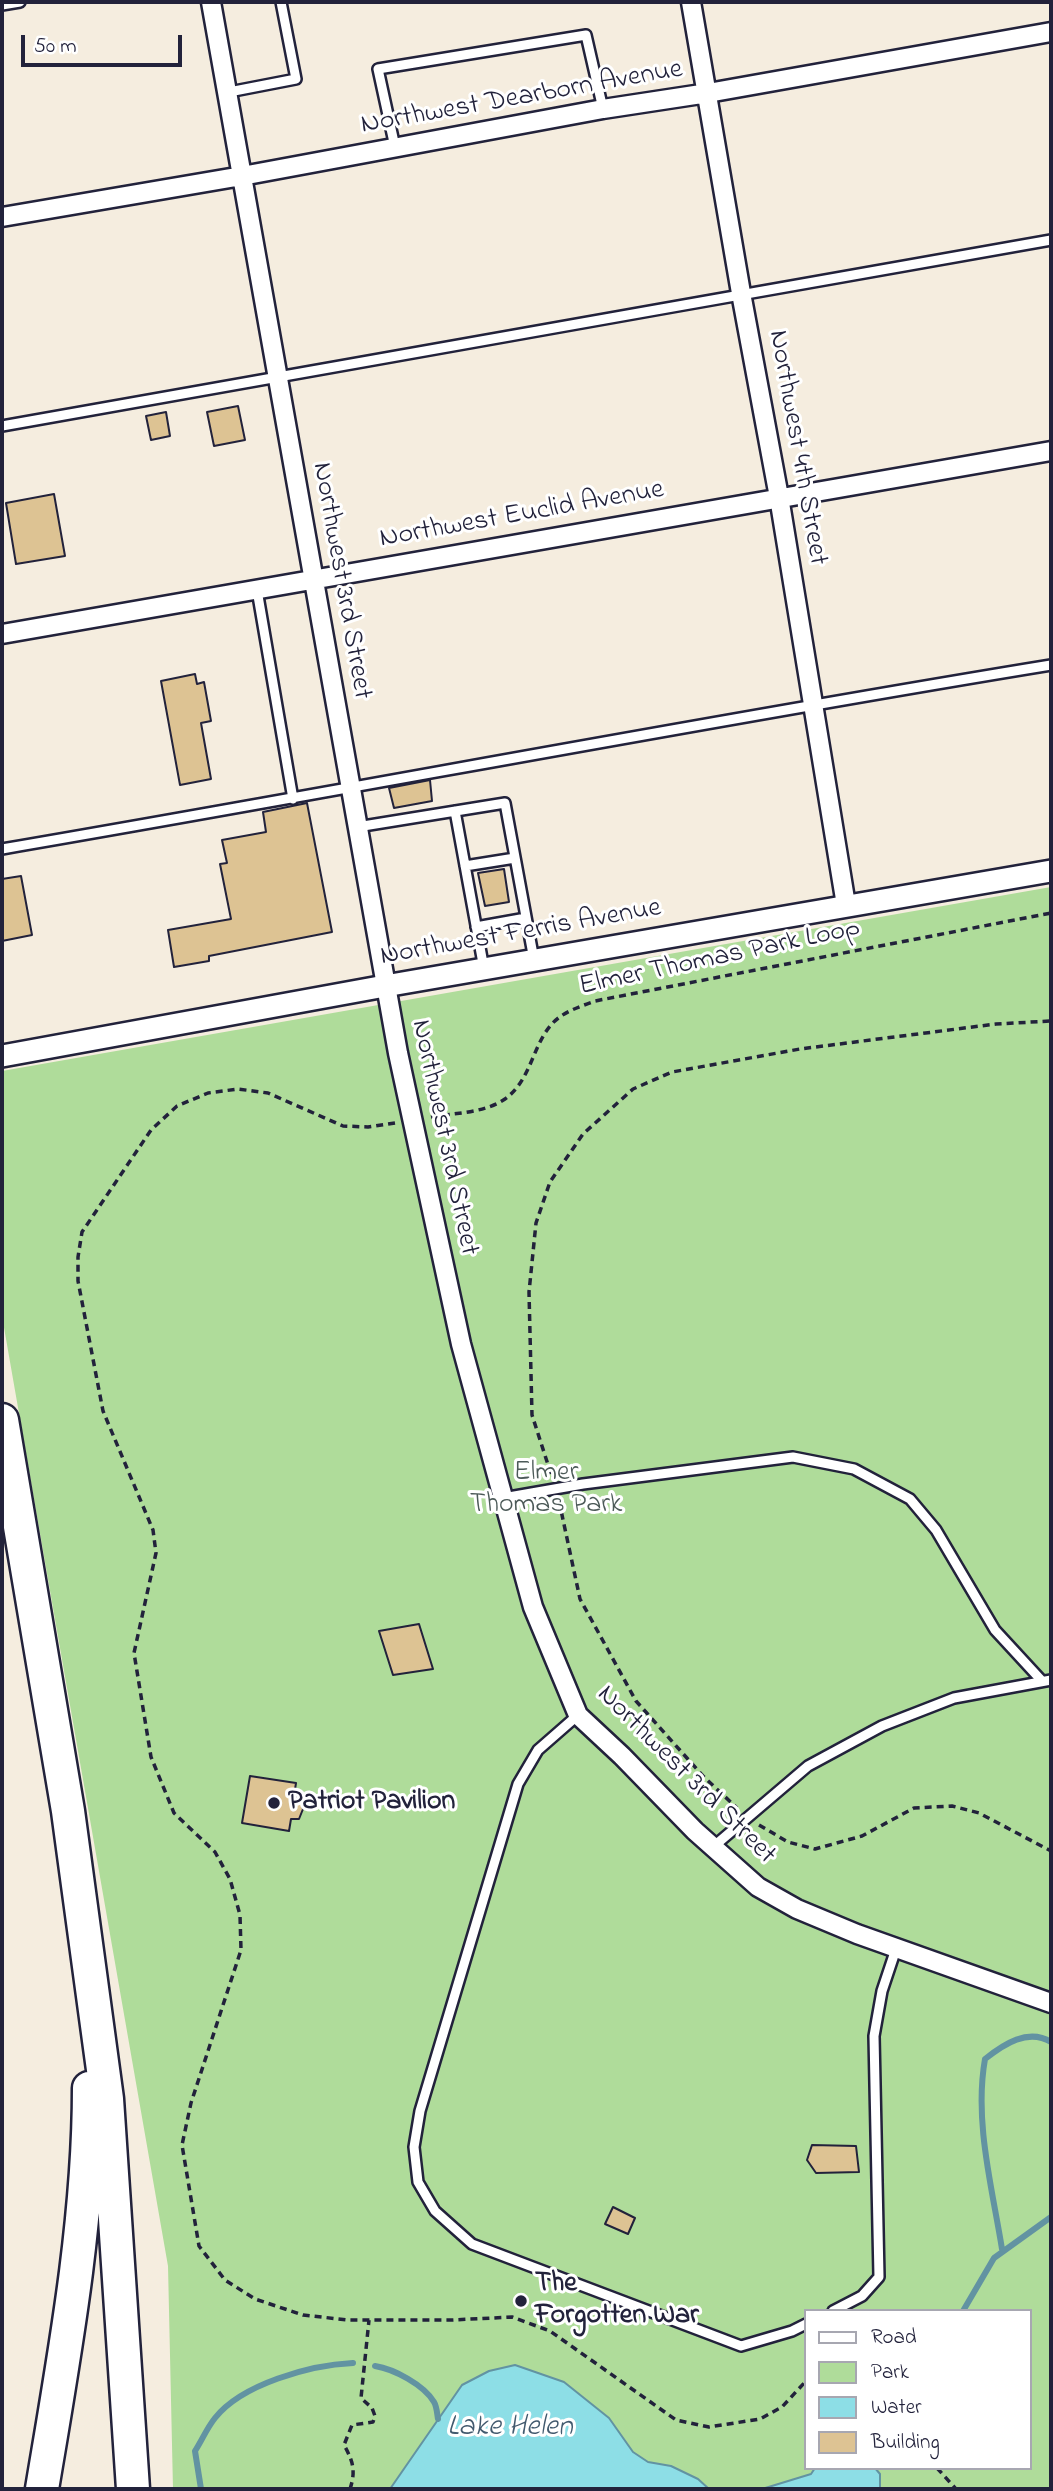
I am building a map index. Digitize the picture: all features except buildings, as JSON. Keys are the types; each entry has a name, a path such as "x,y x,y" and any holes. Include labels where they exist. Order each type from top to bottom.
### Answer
{"highway":[{"path":"2,1420 68,1811 107,2099 133,2489"},
{"path":"42,2489 73,2290 82,2212 89,2101 88,1970"}],"street":[{"name":"Northwest 3rd Street","path":"211,2 385,986 461,1344 533,1607 579,1715 713,1847 758,1886 797,1909 896,1949 1051,2003"},
{"name":"Northwest 4th Street","path":"691,2 779,497 846,905"},
{"name":"Northwest Dearborn Avenue","path":"2,217 1051,32"},
{"name":"Northwest Euclid Avenue","path":"2,634 1051,451"},
{"name":"Northwest Ferris Avenue","path":"2,1056 385,986 1051,871"}],"lane":[{"path":"2,5 20,2"},
{"path":"229,92 296,79 281,2"},
{"path":"394,147 378,69 586,34 603,109"},
{"path":"2,426 277,380 741,293 1051,240"},
{"path":"257,590 293,799"},
{"path":"2,849 349,789 814,703 1051,665"},
{"path":"356,827 505,803 534,960"},
{"path":"455,811 484,969"},
{"path":"465,866 515,858"},
{"path":"476,927 526,918"},
{"path":"503,1498 793,1457 854,1469 910,1499 936,1530 995,1630 1047,1681"},
{"path":"713,1847 808,1766 882,1726 954,1698 1047,1681"},
{"path":"579,1715 538,1750 518,1784 420,2112 414,2147 418,2182 435,2211 472,2244 741,2346 804,2325"},
{"path":"836,2309 862,2296 879,2277 874,2036 882,1991 896,1949"}],"path":[{"name":"Elmer Thomas Park Loop","path":"804,2383 782,2407 760,2419 709,2427 676,2420 550,2331 512,2317 369,2320 303,2315 255,2299 225,2280 199,2246 182,2145 191,2103 241,1950 240,1915 230,1879 215,1852 174,1813 151,1757 134,1653 156,1553 153,1530 103,1411 78,1281 82,1233 151,1130 177,1106 208,1093 239,1089 268,1093 343,1126 368,1127 479,1109 504,1100 521,1083 551,1025 570,1011 594,1002 1051,912"},
{"path":"1051,1021 996,1024 800,1049 672,1072 633,1089 583,1134 550,1182 536,1223 529,1292 532,1415 555,1489 580,1599 636,1701 703,1776 747,1818 788,1842 815,1849 862,1836 914,1808 952,1806 979,1813 1051,1851"},
{"path":"350,2489 354,2466 344,2445 345,2439 352,2425 373,2422 375,2416 372,2408 361,2398 369,2320"},
{"path":"939,2470 957,2489"}],"green space":[{"name":"Elmer Thomas Park","path":"1051,887 1051,2489 173,2489 168,2266 2,1316 2,1071"}],"water":[{"name":"Lake Helen","path":"515,2365 564,2382 609,2418 633,2452 648,2462 671,2466 698,2479 709,2489 390,2489 462,2385 489,2371"},
{"path":"814,2470 877,2470 880,2474 880,2489 762,2489 811,2474"}],"waterway":[{"path":"1002,2249 983,2130 982,2082 985,2059 1008,2043 1025,2037 1042,2038 1051,2042"},
{"path":"964,2309 994,2258 1051,2217"},
{"path":"201,2489 195,2451 212,2422 227,2406 242,2395 278,2378 317,2368 353,2363"},
{"path":"375,2366 399,2374 416,2384 435,2404 438,2419"}],"place":[{"name":"Patriot Pavilion","path":"274,1803"},
{"name":"The Forgotten War","path":"521,2301"}]}
